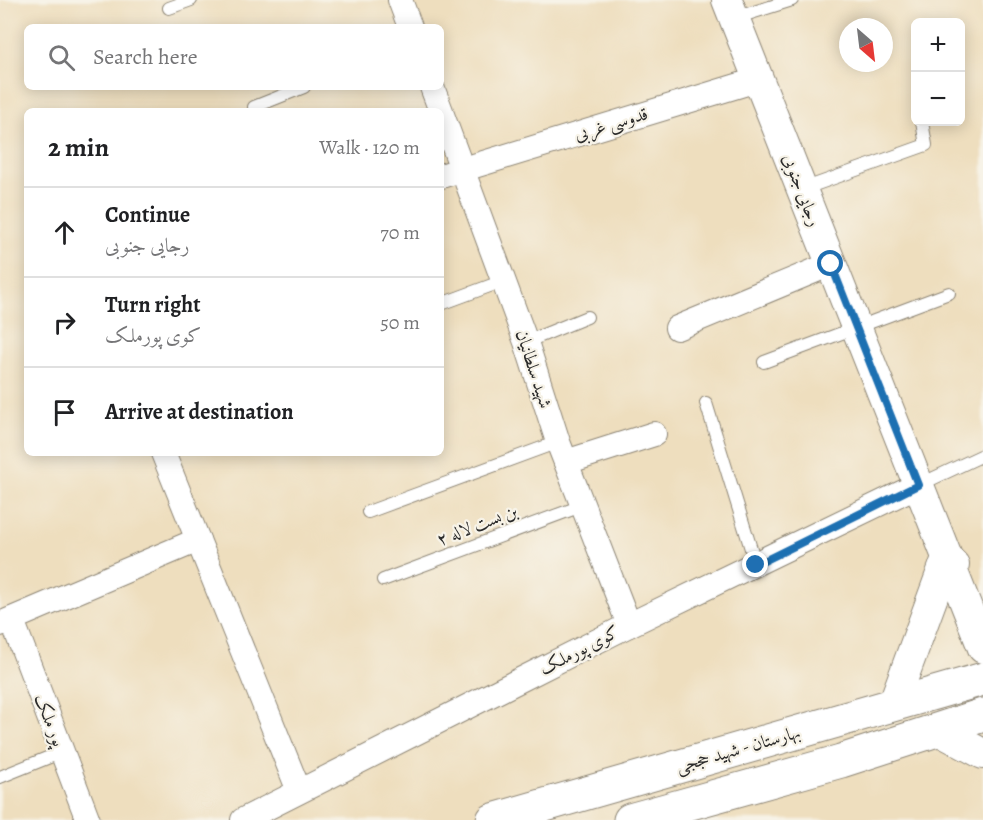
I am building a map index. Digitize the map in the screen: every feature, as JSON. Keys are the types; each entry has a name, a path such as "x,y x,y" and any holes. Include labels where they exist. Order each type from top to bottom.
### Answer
{"main road":[{"name":"بهارستان - شهید حججی","path":"493,820 983,679"},
{"path":"630,820 841,761 983,715"},
{"path":"828,723 847,730 850,737 848,753 841,761"}],"street":[{"path":"400,0 409,24"},
{"name":"رجایی جنوبی","path":"730,9 760,79 801,189 983,648"},
{"name":"قدوسی غربی","path":"451,172 760,79"},
{"name":"شهید سلطانیان","path":"433,90 440,108"},
{"name":"شهید سلطانیان","path":"444,129 451,172 503,281 526,342 562,452 629,625"},
{"path":"676,328 831,264"},
{"path":"562,452 654,434"},
{"path":"164,456 299,791"},
{"name":"کوی پورملک","path":"243,820 629,625 918,485"},
{"path":"6,622 198,540"},
{"path":"893,705 947,558 983,595"},
{"name":"پور ملک","path":"6,622 62,752 88,820"},
{"path":"938,730 983,754"}],"lane":[{"path":"169,8 191,0"},
{"path":"730,9 792,0"},
{"path":"254,107 296,90"},
{"path":"801,189 926,145 923,126"},
{"path":"444,303 503,281"},
{"path":"764,362 949,293"},
{"path":"526,342 587,317"},
{"path":"706,403 756,565"},
{"path":"368,512 562,452"},
{"path":"918,485 983,455"},
{"name":"بن بست لاله ۲","path":"383,580 584,505"},
{"path":"0,777 62,752"}],"route":[{"path":"756,565 918,485 831,264"}]}
